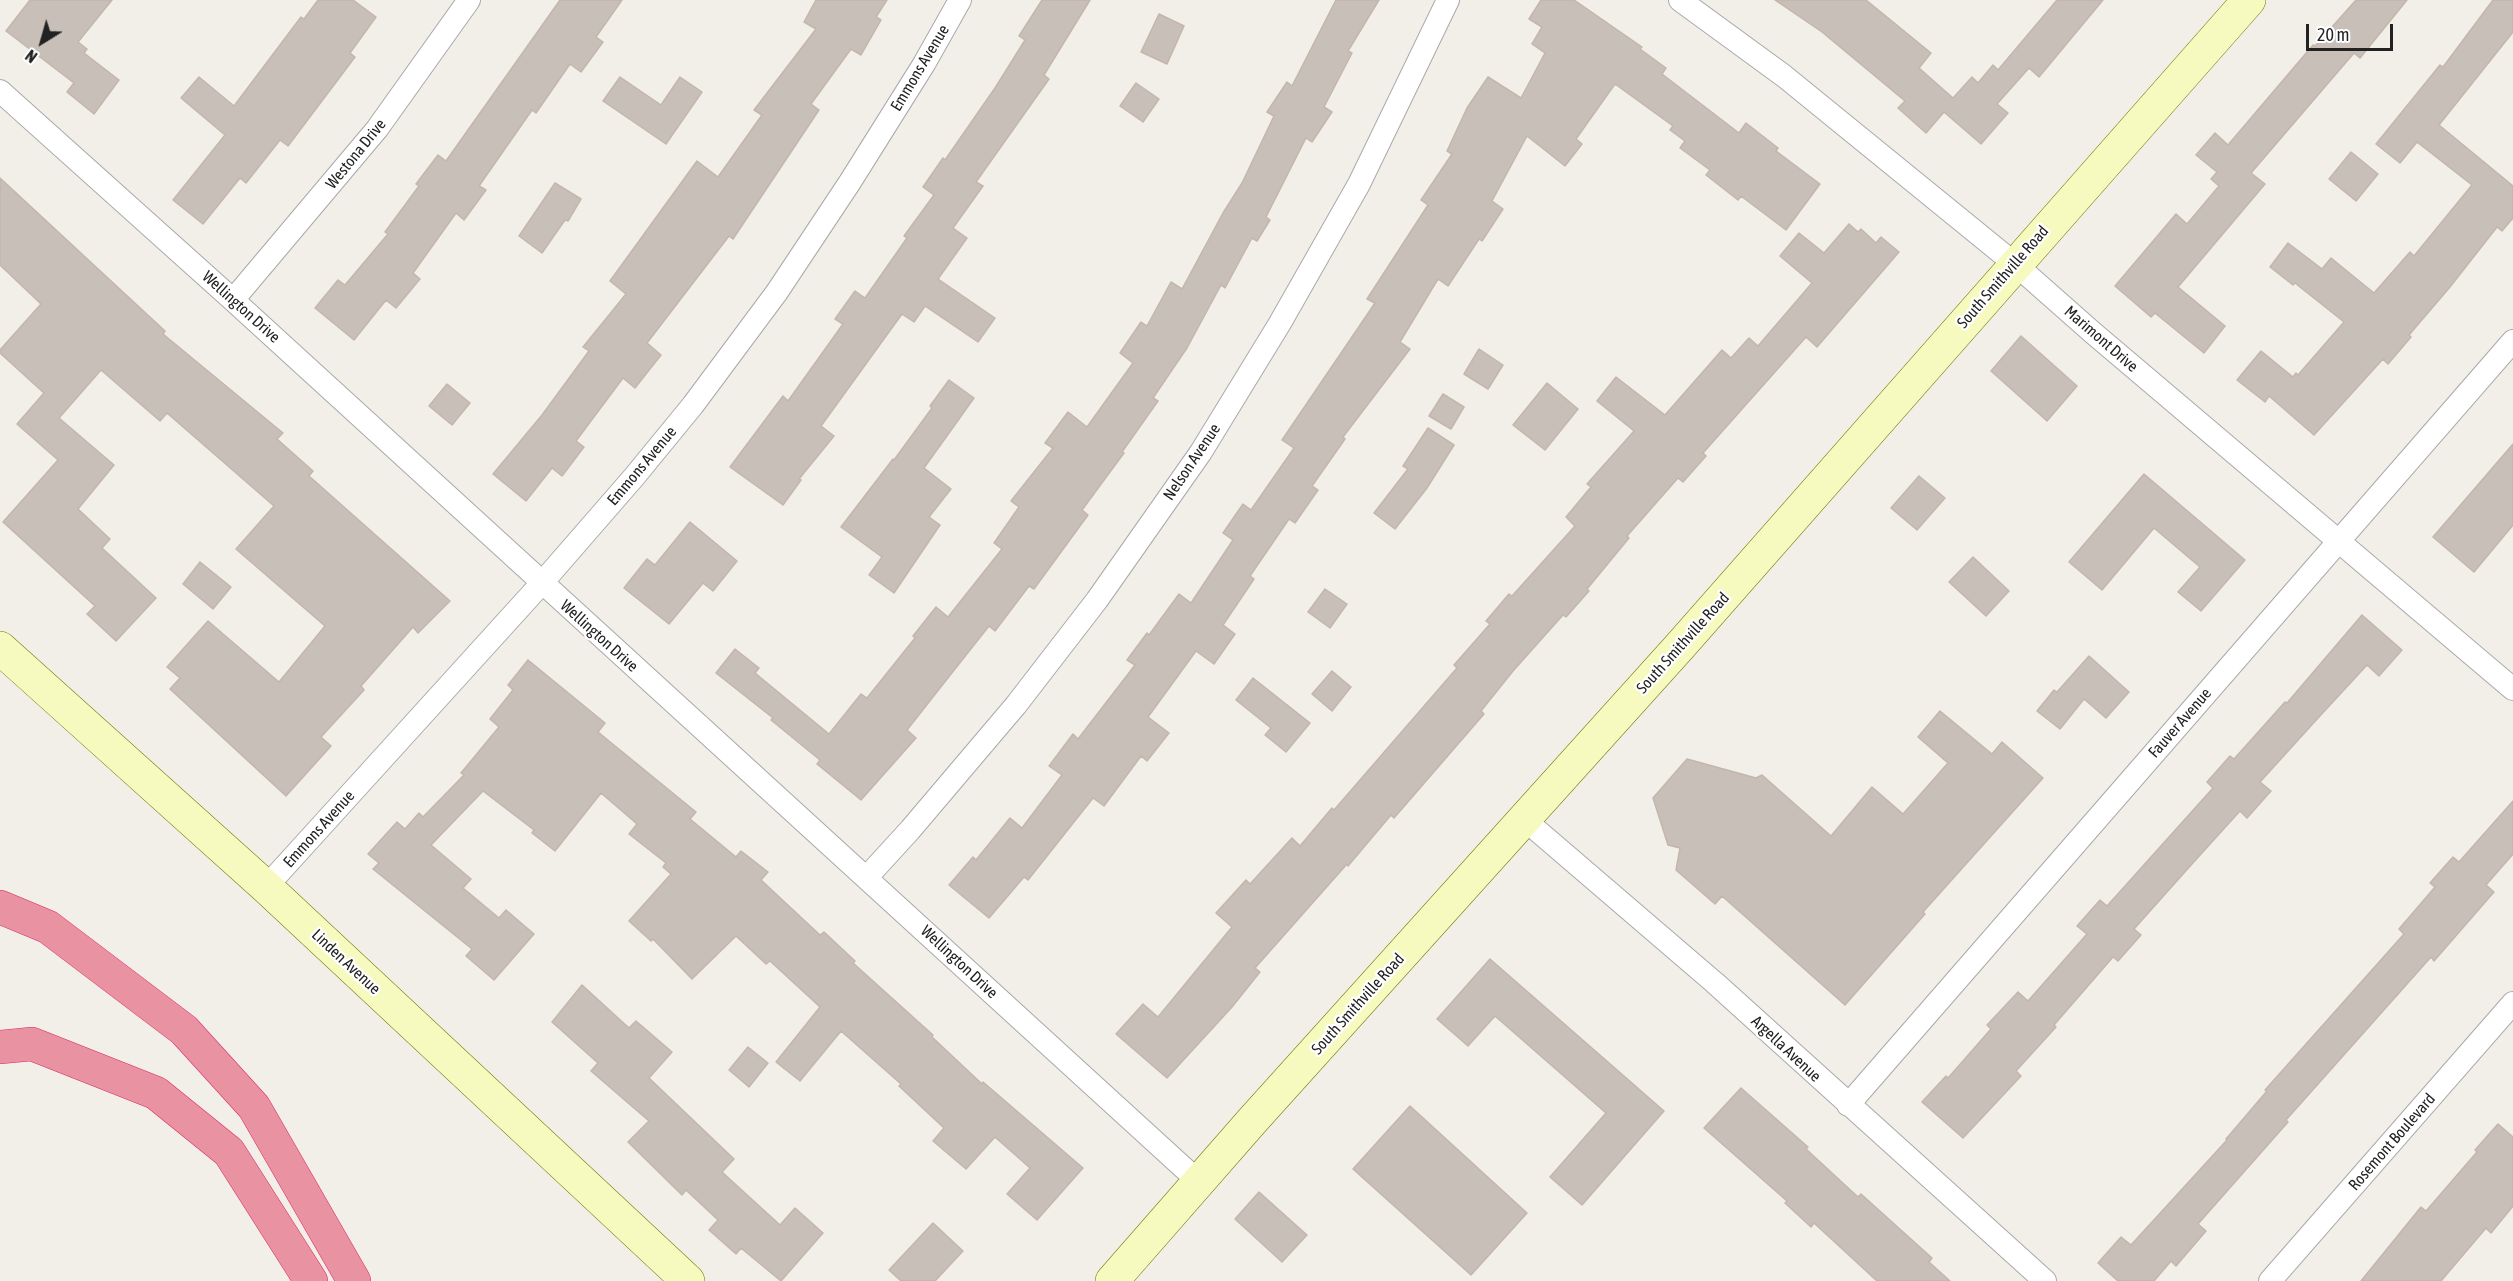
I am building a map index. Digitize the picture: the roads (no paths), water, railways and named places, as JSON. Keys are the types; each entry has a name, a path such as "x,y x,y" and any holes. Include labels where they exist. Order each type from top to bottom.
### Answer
{"highway":[{"path":"0,907 48,927 184,1030 254,1107 354,1281"},
{"path":"0,1047 32,1044 156,1094 229,1152 311,1281"}],"main road":[{"name":"South Smithville Road","path":"1112,1281 1198,1181 1525,820 2249,0"},
{"name":"Linden Avenue","path":"0,648 266,887 688,1281"}],"street":[{"name":"Westona Drive","path":"233,300 377,129 469,0"},
{"name":"Emmons Avenue","path":"266,887 541,584 693,405 777,292 850,182 924,64 960,0"},
{"name":"Nelson Avenue","path":"867,877 1016,705 1097,600 1201,452 1280,323 1359,184 1448,0"},
{"name":"Marimont Drive","path":"1680,0 1784,76 2015,264 2513,689"},
{"name":"Wellington Drive","path":"0,91 233,300 541,584 867,877 1198,1181"},
{"name":"Fauver Avenue","path":"1848,1105 2513,341"},
{"name":"Argella Avenue","path":"1525,820 1715,983 2045,1281"},
{"name":"Rosemont Boulevard","path":"2270,1281 2513,1003"}]}
